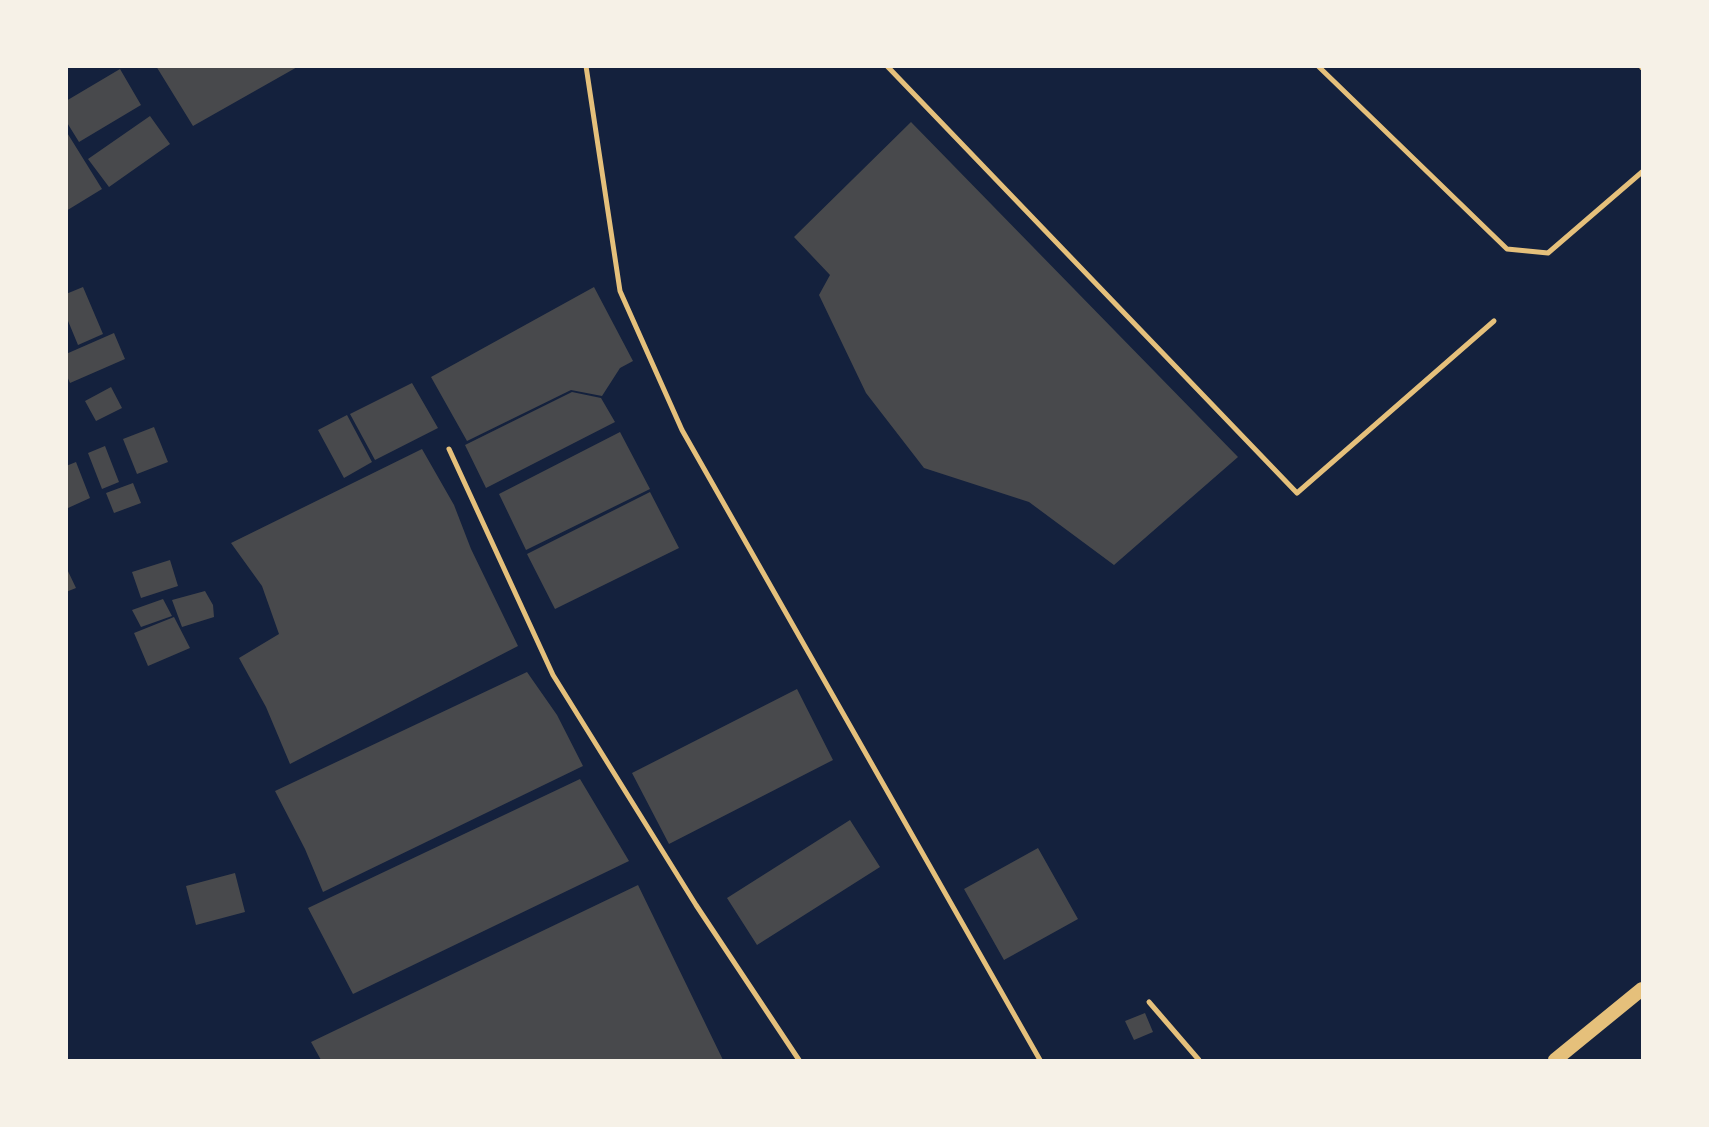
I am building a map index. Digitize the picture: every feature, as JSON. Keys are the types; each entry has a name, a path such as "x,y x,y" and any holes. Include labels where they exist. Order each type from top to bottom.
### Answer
{"main road":[{"path":"1555,1060 1643,989"}],"lane":[{"path":"586,66 621,291 682,430 1040,1060"},
{"path":"887,66 1297,494 1494,321"},
{"path":"1318,66 1507,249 1548,253 1643,172"},
{"path":"449,449 552,675 696,905 799,1060"},
{"path":"1149,1002 1199,1060"}],"building":[{"path":"156,66 299,66 193,126"},
{"path":"120,69 141,105 79,142 66,121 66,101"},
{"path":"150,116 170,144 109,187 88,159"},
{"path":"911,122 1238,457 1114,565 1029,502 924,468 866,393 819,295 830,275 794,237"},
{"path":"66,131 102,189 66,211"},
{"path":"83,287 103,334 78,345 66,316 66,294"},
{"path":"594,287 633,361 620,368 602,396 571,390 467,441 431,377"},
{"path":"114,333 125,359 70,383 66,374 66,354"},
{"path":"412,383 438,428 375,460 350,414"},
{"path":"111,387 122,408 96,421 85,401"},
{"path":"572,392 601,398 615,422 486,488 465,445"},
{"path":"347,415 372,462 344,478 318,430"},
{"path":"154,427 168,462 137,474 123,439"},
{"path":"620,432 650,489 526,550 499,494"},
{"path":"105,446 119,482 102,489 88,453"},
{"path":"422,449 454,505 471,549 518,646 290,764 266,707 239,658 279,634 262,586 231,543"},
{"path":"76,462 90,498 68,508 66,466"},
{"path":"133,483 141,503 114,513 106,493"},
{"path":"650,492 679,548 555,609 527,554"},
{"path":"170,560 178,586 141,598 132,572"},
{"path":"66,567 76,588 66,592"},
{"path":"205,591 213,605 214,617 182,627 172,600"},
{"path":"163,599 172,616 141,627 132,610"},
{"path":"174,617 190,648 148,666 134,633"},
{"path":"527,672 557,715 583,766 323,892 305,849 275,791"},
{"path":"797,689 833,760 669,844 632,773"},
{"path":"580,779 629,861 353,994 308,908"},
{"path":"850,820 880,867 757,945 727,898"},
{"path":"1038,848 1078,919 1004,960 964,889"},
{"path":"235,873 245,912 196,925 186,886"},
{"path":"638,885 723,1060 321,1060 311,1042"},
{"path":"1145,1013 1153,1032 1134,1040 1125,1021"}]}
